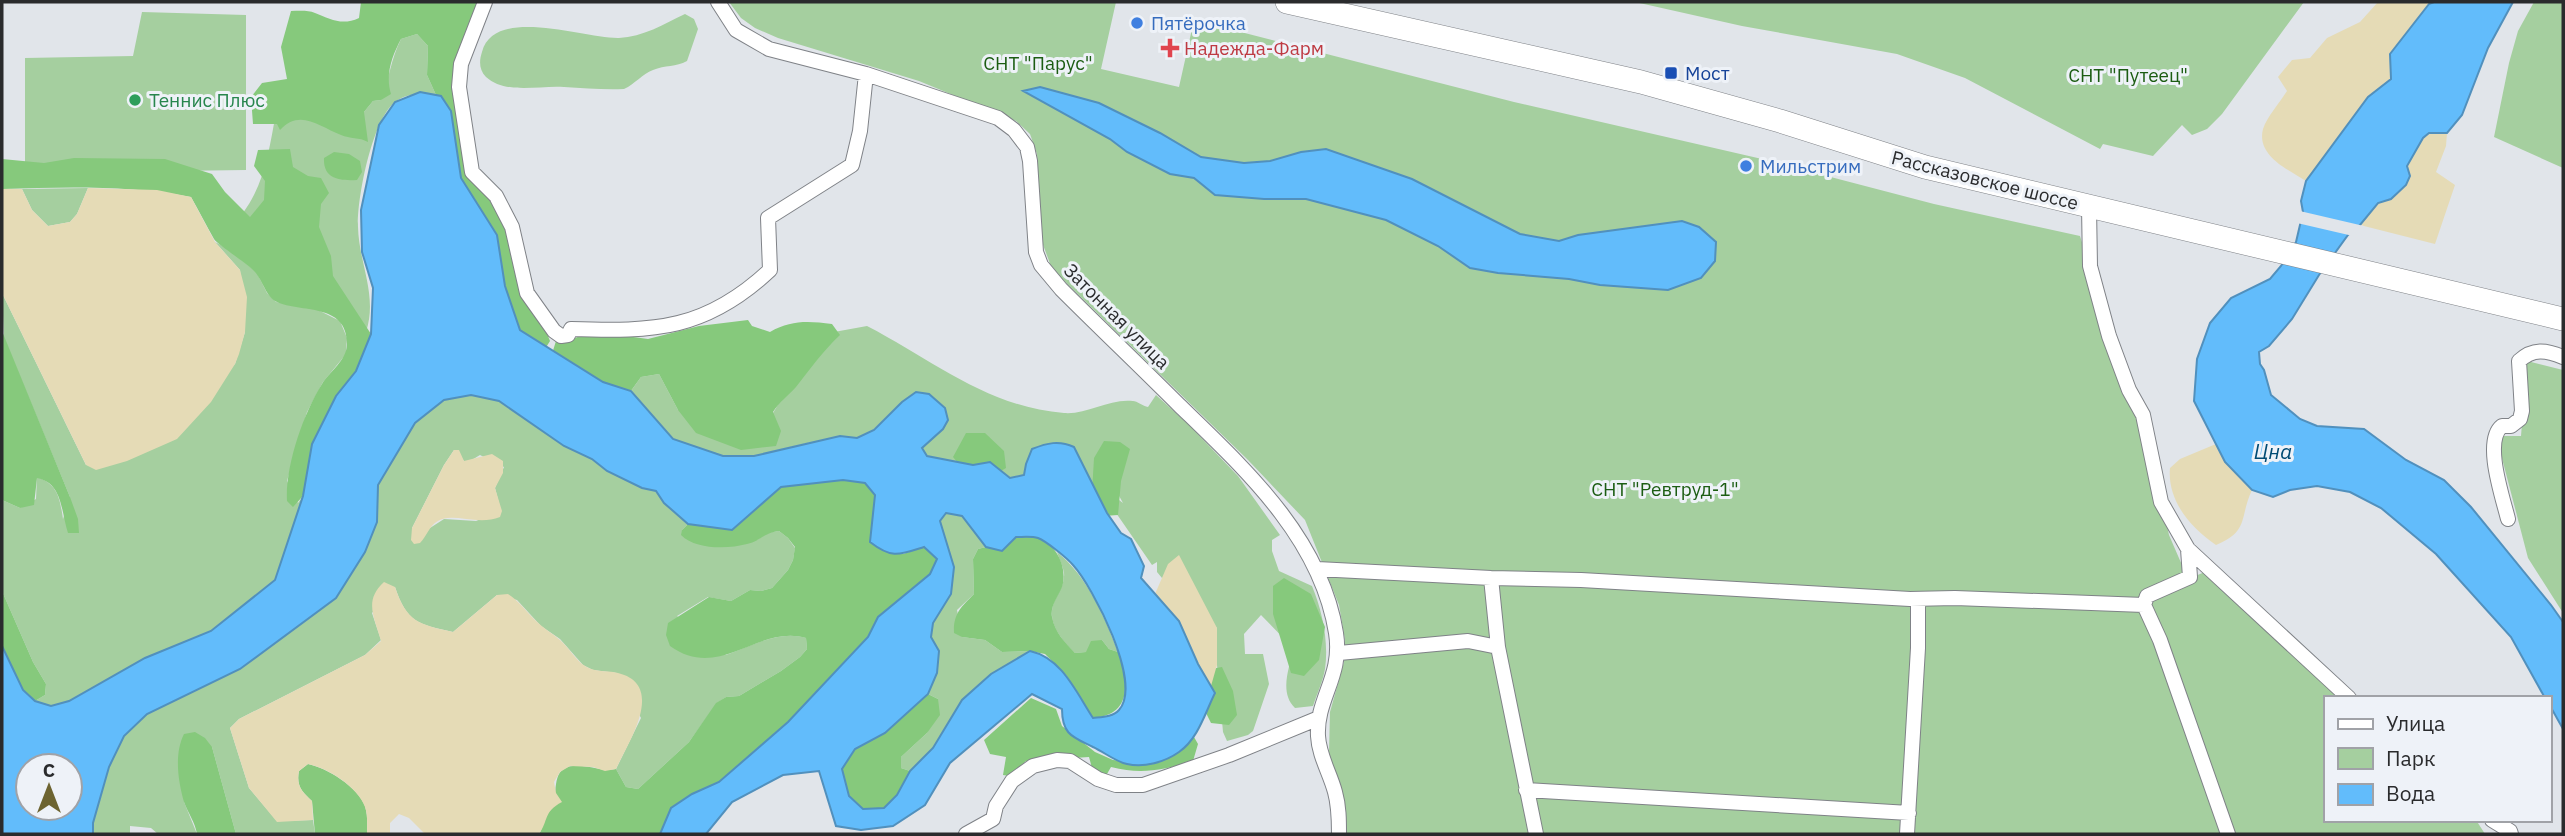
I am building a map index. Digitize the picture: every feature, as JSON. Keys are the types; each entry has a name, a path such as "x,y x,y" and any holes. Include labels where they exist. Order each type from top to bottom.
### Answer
{"main road":[{"name":"Рассказовское шоссе","path":"1287,2 1641,82 1780,121 1925,167 2563,319"}],"street":[{"path":"485,2 461,64 458,87 472,172 496,196 512,227 527,293 554,331 561,336 568,335 571,329 620,331 674,326 710,313 748,291 770,270 768,218 852,165 860,131 866,74"},
{"name":"Затонная улица","path":"718,2 736,30 769,49 866,74 998,118 1022,138 1030,161 1034,238 1041,265 1061,289 1250,476 1287,522 1317,569 1331,605 1339,653 1334,678 1319,718"},
{"path":"2089,206 2088,256 2109,336 2129,390 2143,415 2161,502 2188,549 2347,696"},
{"path":"2508,519 2493,439 2502,426 2511,426 2520,419 2522,411 2519,361 2540,350 2563,357"},
{"path":"2188,549 2190,577 2147,596 2144,605 2160,640 2228,834"},
{"path":"1317,569 1581,580 1918,599 2144,605"},
{"path":"1491,578 1499,647 1536,834"},
{"path":"1907,834 1918,648 1918,599"},
{"path":"1339,653 1468,641 1499,647"},
{"path":"996,834 993,819 996,806 1012,781 1032,766 1057,760 1070,761 1098,779 1116,785 1143,785 1229,755 1319,718 1318,737 1335,792 1339,834"},
{"path":"1526,790 1909,813"},
{"path":"966,834 993,819"},
{"path":"2495,822 2511,834"}],"green space":[{"path":"361,2 476,2 476,11 463,49 468,173 494,199 550,341 540,357 522,355 462,206 436,95 427,75 428,46 417,34 401,39 395,52 389,73 391,94 373,101 364,112 368,142 344,136 310,121 295,120 280,130 277,124 253,124 251,97 262,83 287,79 281,47 291,11 309,11 336,21 347,21 359,18"},
{"name":"СНТ \"Ревтруд-1\"","path":"729,2 1116,2 1101,69 1179,87 1194,20 1514,102 1762,159 1934,204 2080,236 2117,354 2143,415 2169,535 2188,579 2212,569 2345,696 2324,696 2324,822 2477,822 2485,834 1346,834 1346,813 1329,753 1330,712 1344,662 1345,640 1339,605 1305,520 1248,460 1052,269 1042,242 1037,154 1030,134 1016,121 919,81 778,38 755,28 741,18"},
{"name":"СНТ \"Путеец\"","path":"1635,2 2304,2 2222,114 2207,129 2192,135 2182,125 2153,156 2103,144 2100,149 1965,78 1897,54 1742,26"},
{"path":"2534,2 2563,2 2563,168 2494,137 2518,31"},
{"name":"Теннис Плюс","path":"142,12 246,15 246,170 25,173 25,58 133,56"},
{"path":"685,14 694,19 698,29 687,61 653,70 624,89 513,88 494,83 486,77 481,68 482,52 490,38 504,30 543,28 619,38 645,33"},
{"path":"417,34 428,46 427,75 436,95 414,94 395,102 379,125 373,142 363,179 358,214 359,241 370,305 366,332 234,224 252,199 263,172 276,113 364,112 373,101 381,100 401,39"},
{"path":"290,149 293,167 308,176 321,178 329,193 321,204 319,227 331,256 333,276 371,334 356,371 336,396 313,444 303,496 293,507 287,501 292,457 315,396 346,351 345,331 340,322 331,315 273,300 255,272 214,239 191,197 73,187 2,189 2,159 44,163 74,158 165,159 212,174 225,192 250,217 264,200 265,181 254,166 258,150"},
{"path":"334,152 349,154 360,161 362,172 357,180 338,179 329,174 324,158"},
{"path":"88,188 77,214 70,222 48,226 32,210 22,189"},
{"path":"215,242 229,249 257,273 267,293 276,302 316,309 340,321 347,338 346,354 323,382 307,412 287,481 298,503 303,496 275,580 211,631 145,658 69,701 51,706 35,701 45,695 46,684 33,662 2,591 2,500 20,508 36,499 37,477 54,488 63,519 70,497 4,338 2,293 86,465 235,364 245,332 240,270"},
{"path":"748,320 752,326 770,332 800,322 832,324 840,335 773,412 781,431 776,446 741,450 696,433 678,410 659,374 641,377 628,395 551,357 556,341 571,340 582,335 648,339 699,326"},
{"path":"867,326 985,392 1036,409 1072,413 1124,401 1135,401 1148,407 1156,395 1238,476 1280,535 1272,540 1272,551 1279,571 1312,586 1322,615 1326,648 1324,674 1313,706 1295,708 1290,702 1286,687 1294,649 1261,615 1244,634 1245,654 1263,654 1269,684 1253,731 1227,741 1223,732 1217,665 1217,628 1162,578 1157,572 1157,562 1152,565 1114,510 1119,500 1123,503 1097,456 1093,485 1074,447 1026,464 1024,476 1009,478 990,462 973,465 927,456 922,448 943,429 902,402 873,430 857,438 812,442 753,456 723,456 673,439 631,391 641,377 659,374 678,410 773,413 791,383 834,332"},
{"path":"2,331 70,497 78,519 79,533 68,533 60,500 46,481 37,478 34,505 20,508 2,500"},
{"path":"2527,361 2563,370 2563,613 2528,558 2497,439 2500,436 2521,436"},
{"path":"471,395 499,401 564,446 592,459 607,471 642,488 656,491 664,503 688,524 682,530 757,540 766,533 779,531 795,548 788,570 772,588 750,590 731,601 708,597 677,616 726,655 765,640 786,636 806,638 807,649 781,671 739,696 726,697 717,703 689,742 638,789 626,787 616,769 641,718 617,673 593,670 583,665 560,639 541,626 517,600 497,595 453,632 415,620 404,608 395,587 372,613 381,640 365,655 239,719 230,728 249,788 277,821 313,820 315,834 236,834 212,747 184,802 197,834 158,834 151,828 130,826 130,834 93,834 93,823 109,767 124,736 147,714 240,669 336,598 365,552 377,522 378,485 415,423 444,400","holes":["454,450 464,461 470,461 480,455 504,467 495,488 501,511 476,521 444,519 430,528 412,528"]},
{"path":"966,433 985,433 1004,451 1006,468 984,481 967,474 953,457"},
{"path":"1104,441 1120,442 1130,449 1121,481 1118,515 1103,516 1092,492 1094,458"},
{"path":"843,480 865,483 875,495 870,542 903,554 924,547 938,559 930,574 878,617 868,637 788,722 719,782 692,794 671,808 660,834 539,834 553,805 561,771 573,766 616,769 626,787 638,789 689,742 716,703 726,697 739,696 781,671 807,649 806,638 788,636 772,638 722,656 706,658 688,655 670,646 666,635 668,623 709,597 731,601 750,590 772,588 788,570 795,547 779,531 769,533 752,543 722,547 703,546 687,540 681,535 682,530 688,524 732,530 781,487"},
{"path":"946,513 962,516 986,547 978,549 973,559 974,594 957,610 962,637 985,640 1002,652 1030,651 991,674 962,700 933,748 910,771 901,768 901,757 927,733 938,699 928,694 937,673 931,637 933,623 951,594 954,567 940,521"},
{"path":"1016,537 1038,538 1056,551 1062,565 1063,580 1053,605 1053,623 1075,653 1086,652 1091,641 1102,640 1109,649 1118,652 1124,675 1124,695 1115,711 1106,716 1093,718 1066,675 1045,654 1030,651 1002,652 985,640 962,637 954,633 959,611 974,594 973,559 978,549 986,547 1002,551"},
{"path":"1057,552 1086,585 1101,611 1118,652 1109,649 1102,640 1087,652 1075,653 1060,636 1052,615 1052,608 1064,577"},
{"path":"1284,578 1311,594 1325,627 1319,660 1304,676 1291,673 1273,614 1273,586"},
{"path":"2,591 33,662 46,684 45,695 35,701 23,690 2,646"},
{"path":"1222,667 1233,691 1237,715 1229,725 1211,723 1203,707 1211,669"},
{"path":"928,694 938,699 940,715 927,733 901,757 901,768 910,771 897,795 884,808 863,809 849,797 842,769 855,749 885,733"},
{"path":"1031,698 1056,709 1062,726 1095,752 1113,760 1153,764 1179,752 1194,737 1198,744 1193,761 1152,770 1133,771 1111,767 1107,774 1098,776 1089,757 1026,761 1009,776 1003,775 1006,757 990,754 984,740"},
{"path":"195,732 205,738 212,747 236,834 197,834 184,802 179,777 179,750 184,734"},
{"path":"308,764 333,774 356,792 365,806 367,834 315,834 312,801 303,792 298,781 299,771"}],"sand":[{"path":"2378,2 2434,2 2429,4 2390,54 2391,79 2368,97 2306,181 2283,167 2264,147 2263,129 2287,91 2278,77 2292,60 2310,58 2327,38 2360,22"},
{"path":"2436,132 2447,133 2446,146 2436,172 2455,185 2435,244 2360,225 2378,203 2391,199 2410,176 2407,167 2415,150 2421,140"},
{"path":"88,188 157,190 191,197 215,242 240,270 247,297 245,332 239,354 211,402 177,439 127,461 96,470 86,465 2,293 2,189 22,189 32,210 48,226 70,222 77,214"},
{"path":"2216,444 2225,462 2252,490 2239,529 2227,540 2216,545 2182,512 2172,492 2170,468 2180,459"},
{"path":"454,450 459,450 464,461 492,454 503,461 503,473 495,488 502,511 500,517 483,520 444,519 432,526 420,543 414,544 411,540 412,528"},
{"path":"1179,555 1217,628 1217,665 1211,686 1155,594 1168,564"},
{"path":"384,582 395,587 404,608 415,620 453,632 497,595 508,594 563,643 582,664 590,669 618,673 632,680 640,689 640,716 616,769 605,771 593,767 570,766 560,772 554,782 556,793 562,802 549,813 539,834 425,834 409,818 399,814 390,823 390,834 367,834 366,810 356,792 333,774 308,764 299,771 298,781 303,792 312,801 313,820 277,822 249,788 230,728 239,719 365,655 381,641 372,603"}],"water":[{"name":"Цна","path":"2513,2 2488,48 2462,115 2447,133 2429,133 2423,138 2407,166 2410,176 2406,185 2391,199 2378,203 2348,235 2292,319 2269,346 2259,352 2260,364 2271,395 2300,419 2317,426 2364,429 2406,460 2444,480 2471,507 2563,622 2563,729 2551,708 2551,696 2544,696 2511,637 2436,554 2381,508 2350,492 2317,486 2290,490 2273,497 2252,490 2225,462 2194,401 2197,359 2210,323 2231,298 2270,279 2281,266 2296,242 2306,181 2368,97 2391,79 2390,54 2429,4"},
{"path":"1040,87 1099,103 1201,157 1244,163 1270,161 1301,152 1326,149 1412,179 1520,234 1559,241 1578,235 1682,221 1699,227 1716,242 1715,261 1701,278 1668,290 1600,285 1470,268 1438,246 1386,220 1306,199 1215,195 1194,178 1170,174 1023,91"},
{"path":"420,92 441,96 451,111 461,178 497,235 505,286 520,330 603,382 631,391 673,439 723,456 754,456 840,436 857,438 874,430 916,392 929,394 945,408 948,420 943,429 922,448 927,456 973,465 990,462 1010,478 1024,475 1032,449 1053,443 1074,447 1107,513 1121,533 1131,539 1144,566 1141,578 1179,621 1198,664 1215,693 1186,747 1167,759 1147,765 1123,763 1070,734 1064,724 1062,709 1032,694 950,763 925,805 893,826 861,830 836,826 819,771 783,775 732,802 706,834 660,834 671,808 692,794 719,782 788,722 868,637 878,617 930,574 937,559 924,547 896,554 884,551 870,542 875,495 865,483 843,480 781,487 732,530 688,524 664,503 656,491 642,488 607,471 592,459 564,446 499,401 471,395 444,400 415,423 378,485 377,522 365,552 336,598 240,669 147,714 124,736 109,767 93,823 93,834 2,834 2,646 23,690 35,701 51,706 69,701 145,658 211,631 275,580 303,496 312,444 336,396 356,371 371,334 373,288 362,252 361,210 379,125 395,102","holes":["946,513 962,516 986,547 1002,551 1016,537 1036,537 1070,562 1082,576 1103,613 1120,658 1125,679 1125,697 1116,712 1093,718 1060,668 1030,651 991,674 962,700 933,748 910,771 897,795 884,808 863,809 849,796 842,769 855,749 885,733 928,694 937,673 939,651 931,637 933,623 951,594 954,567 940,521"]}],"pier":[{"path":"2300,211 2364,226 2353,236 2297,223"}],"place":[{"name":"Пятёрочка","path":"1137,23"},
{"name":"Надежда-Фарм","path":"1170,48"},
{"name":"Мост","path":"1671,73"},
{"name":"Теннис Плюс","path":"135,100"},
{"name":"Мильстрим","path":"1746,166"}],"park label":[{"name":"СНТ \"Парус\"","path":"1038,63"}]}
